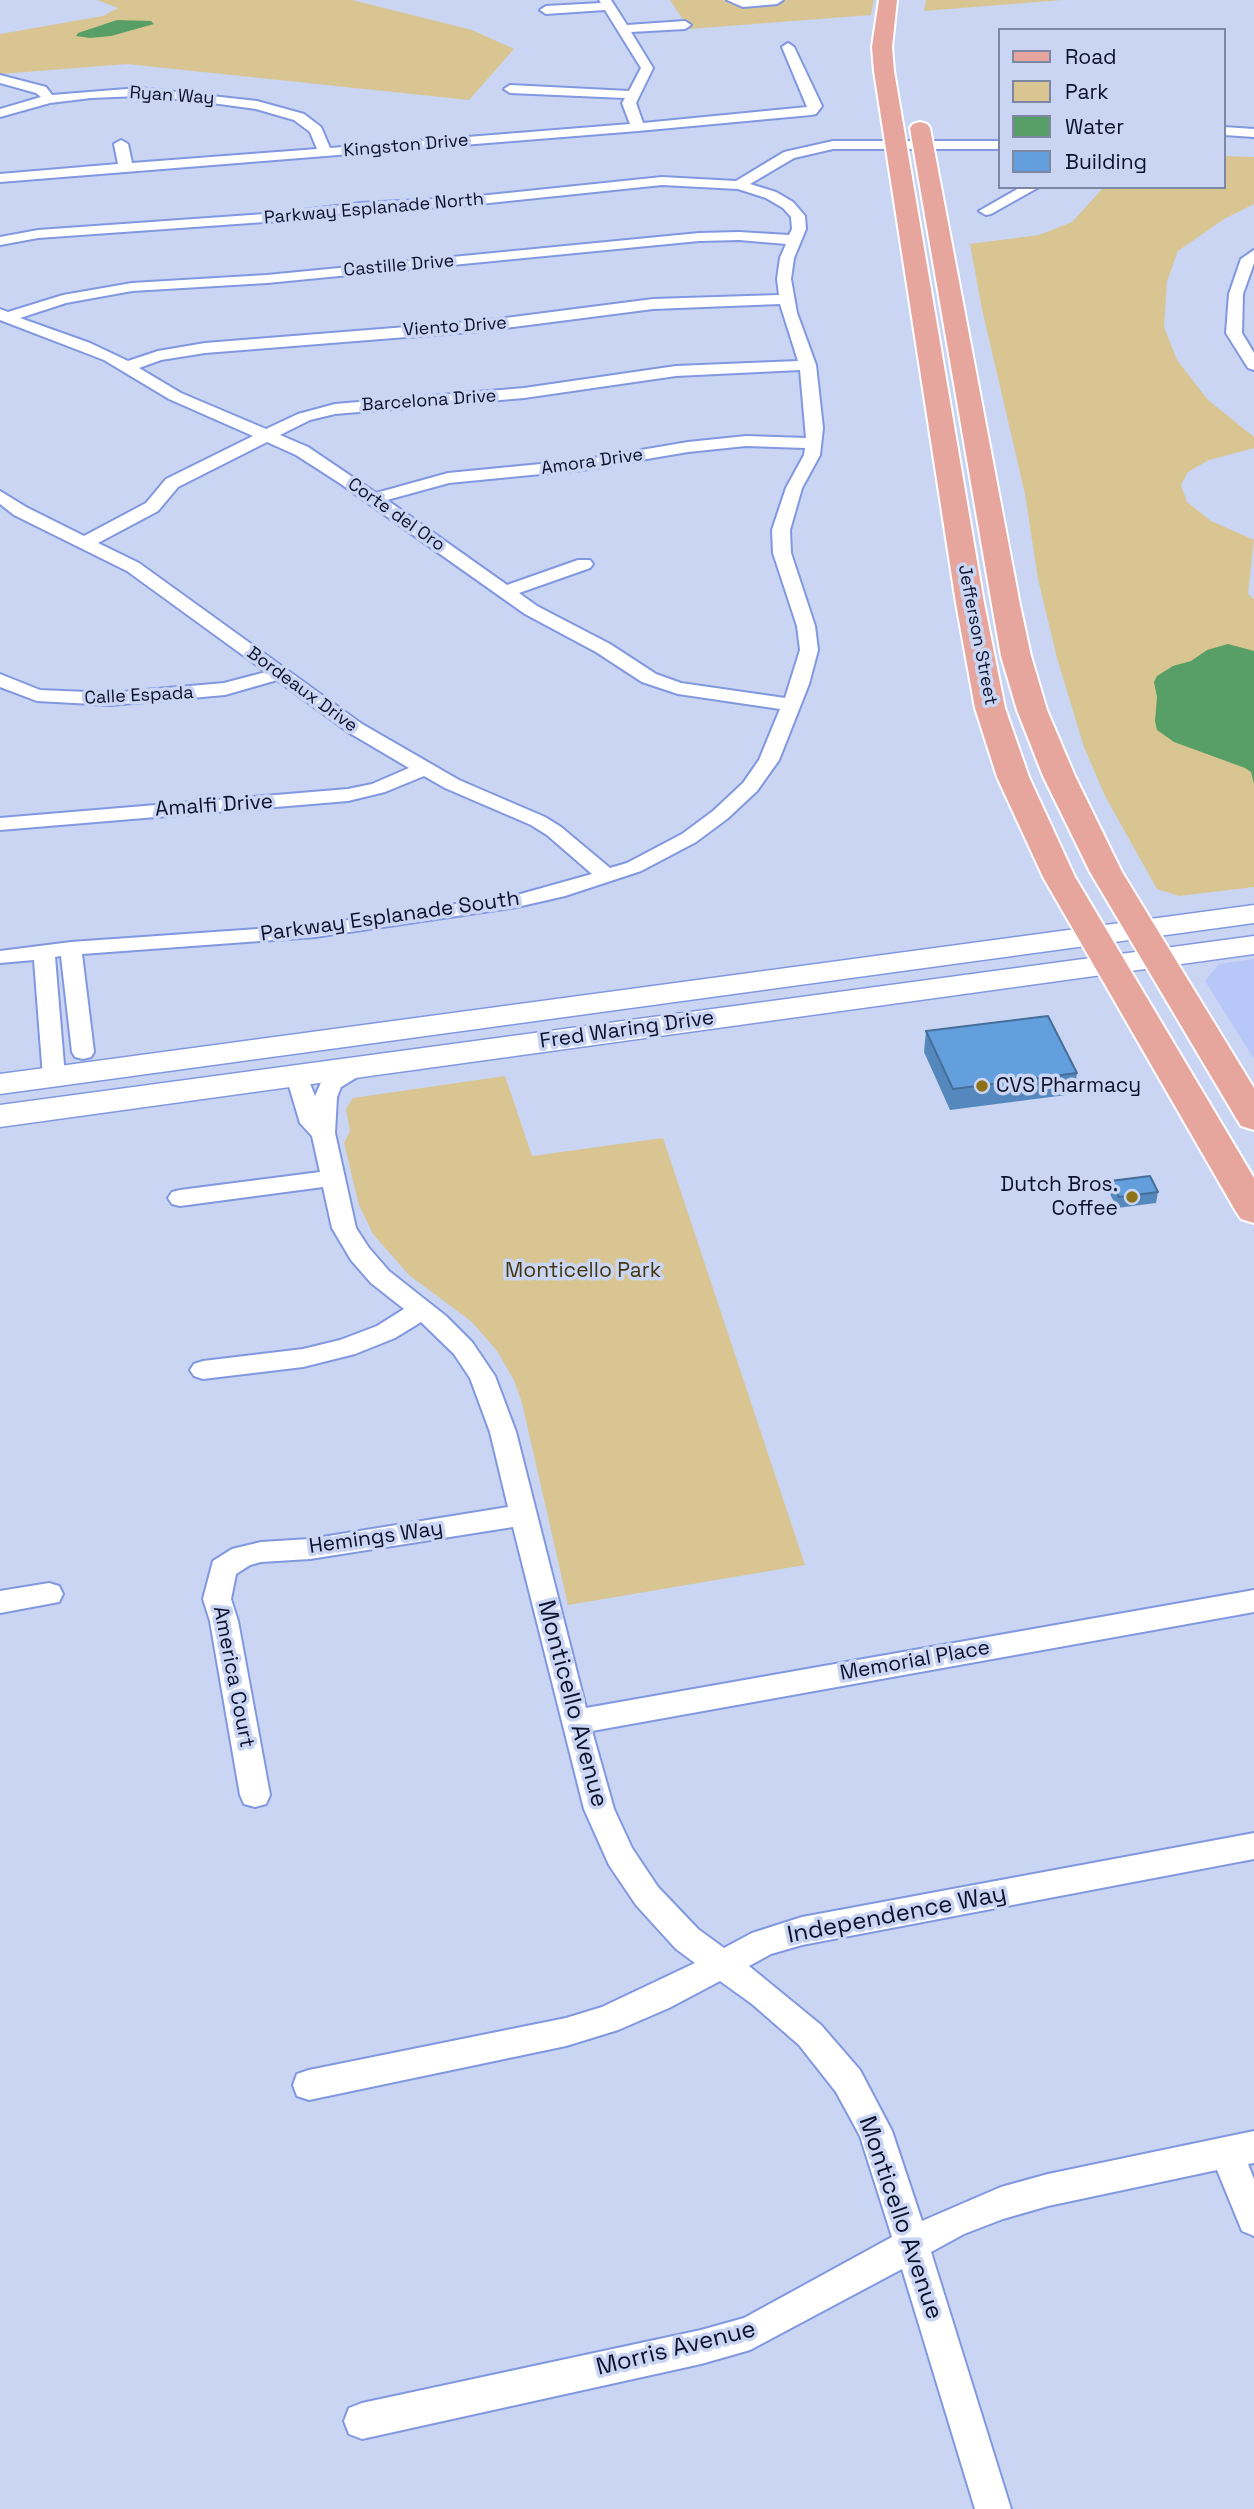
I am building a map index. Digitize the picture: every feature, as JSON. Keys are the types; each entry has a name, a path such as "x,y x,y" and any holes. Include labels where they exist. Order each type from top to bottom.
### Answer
{"main road":[{"name":"Jefferson Street","path":"888,0 882,47 910,147 1016,656 1032,710 1059,775 1106,872 1254,1118"},
{"name":"Jefferson Street","path":"912,0 907,46 910,147 970,603 990,708 1013,777 1043,846 1254,1210"},
{"name":"Fred Waring Drive","path":"0,1084 74,1067 478,1020 1254,914"},
{"name":"Fred Waring Drive","path":"0,1116 1254,945"},
{"path":"654,1026 654,1012 668,1005 776,985 792,977"},
{"path":"297,1076 299,1063 314,1055 421,1038 478,1020"},
{"path":"0,1102 69,1089 82,1081 74,1067"},
{"path":"1199,1116 1245,1152 1254,1166"}],"street":[{"path":"738,1 777,0"},
{"path":"546,10 607,3 647,68 629,103 638,127"},
{"path":"624,29 685,25"},
{"name":"Kingston Drive","path":"0,178 638,127 811,110 815,106 788,47"},
{"path":"0,79 41,90 49,99"},
{"path":"510,89 634,95"},
{"name":"Ryan Way","path":"0,113 49,99 139,92 190,96 257,105 285,112 307,122 316,130 325,152"},
{"path":"1226,131 1254,133"},
{"path":"121,144 126,168"},
{"path":"746,187 789,166 821,155 851,150 998,147"},
{"name":"Parkway Esplanade North","path":"0,241 38,234 270,218 362,207 460,202 662,181 702,181 746,187 788,205 797,216 799,229 794,240"},
{"path":"986,211 1028,189"},
{"name":"Castille Drive","path":"4,315 63,299 132,288 267,279 699,237 739,236 794,240"},
{"name":"Parkway Esplanade South","path":"0,957 71,948 315,931 517,901 608,877 652,859 689,838 720,815 750,787 769,760 808,650 806,626 782,553 781,530 786,509 812,455 815,428 808,365 786,299 784,279 787,258 794,240"},
{"path":"1254,254 1248,259 1236,294 1234,333 1254,365"},
{"name":"Viento Drive","path":"125,367 158,356 205,348 482,326 653,304 786,299"},
{"name":"Corte del Oro","path":"4,315 85,345 175,397 302,451 531,610 603,648 649,678 678,688 790,705"},
{"name":"Barcelona Drive","path":"84,543 132,520 152,507 173,483 304,417 365,405 524,393 688,370 808,365"},
{"name":"Amora Drive","path":"373,499 448,478 582,465 688,447 746,441 813,443"},
{"name":"Bordeaux Drive","path":"0,496 20,511 133,567 355,729 423,769 538,821 608,877"},
{"path":"505,592 584,564"},
{"name":"Calle Espada","path":"0,680 37,695 88,699 225,689 279,674"},
{"name":"Amalfi Drive","path":"0,824 348,795 378,788 423,769"},
{"path":"71,948 74,1067"},
{"path":"44,951 74,1067"},
{"name":"Monticello Avenue","path":"356,1068 331,1083 326,1097 327,1119 323,1133 344,1228 360,1254 380,1277 422,1310 463,1348 482,1376 503,1432 599,1810 620,1856 647,1896 687,1939 763,1994 810,2035 848,2081 875,2131 993,2509"},
{"name":"Monticello Avenue","path":"297,1076 312,1123 323,1133"},
{"path":"180,1198 334,1178"},
{"path":"203,1370 303,1358 346,1348 386,1332 422,1310"},
{"name":"Hemings Way","path":"230,1562 261,1552 310,1549 523,1515"},
{"name":"America Court","path":"230,1562 220,1576 216,1599 224,1620 255,1795"},
{"path":"0,1602 49,1594"},
{"name":"Memorial Place","path":"575,1722 1254,1601"},
{"name":"Independence Way","path":"309,2085 576,2029 607,2020 658,1998 763,1943 802,1931 1254,1846"},
{"path":"1240,2150 1254,2220"},
{"name":"Morris Avenue","path":"362,2421 701,2347 750,2333 952,2223 1001,2203 1048,2190 1240,2150"}],"shaded area":[{"path":"1254,959 1254,1059 1205,981 1219,964"}],"green space":[{"path":"97,0 352,0 472,30 514,49 469,100 127,64 0,74 0,34 103,16 118,8"},
{"path":"670,0 874,0 871,15 689,29"},
{"path":"926,0 1062,0 924,11"},
{"path":"1226,156 1254,157 1254,204 1224,219 1178,251 1167,281 1164,327 1177,360 1208,400 1254,437 1254,448 1209,460 1188,472 1181,485 1187,502 1211,521 1254,540 1248,594 1254,599 1254,887 1179,896 1157,889 1105,796 1084,747 1057,658 1038,579 1025,494 982,309 970,244 1039,235 1072,222 1102,189 1226,189"},
{"name":"Monticello Park","path":"505,1076 532,1156 663,1138 805,1565 568,1605 522,1403 514,1380 497,1351 472,1322 409,1275 373,1234 359,1205 344,1143 350,1131 346,1109 353,1098"}],"water":[{"path":"117,20 151,21 154,24 111,36 76,36 78,33"},
{"path":"1228,644 1254,651 1254,784 1251,772 1245,768 1174,742 1157,730 1155,721 1157,697 1154,682 1157,676 1173,666 1191,661 1207,650"}],"building":[{"path":"1048,1016 1077,1073 953,1089 926,1031"},
{"path":"1150,1176 1158,1192 1119,1197 1110,1181"}],"place":[{"name":"CVS Pharmacy","path":"982,1086"},
{"name":"Dutch Bros. Coffee","path":"1132,1197"}]}
